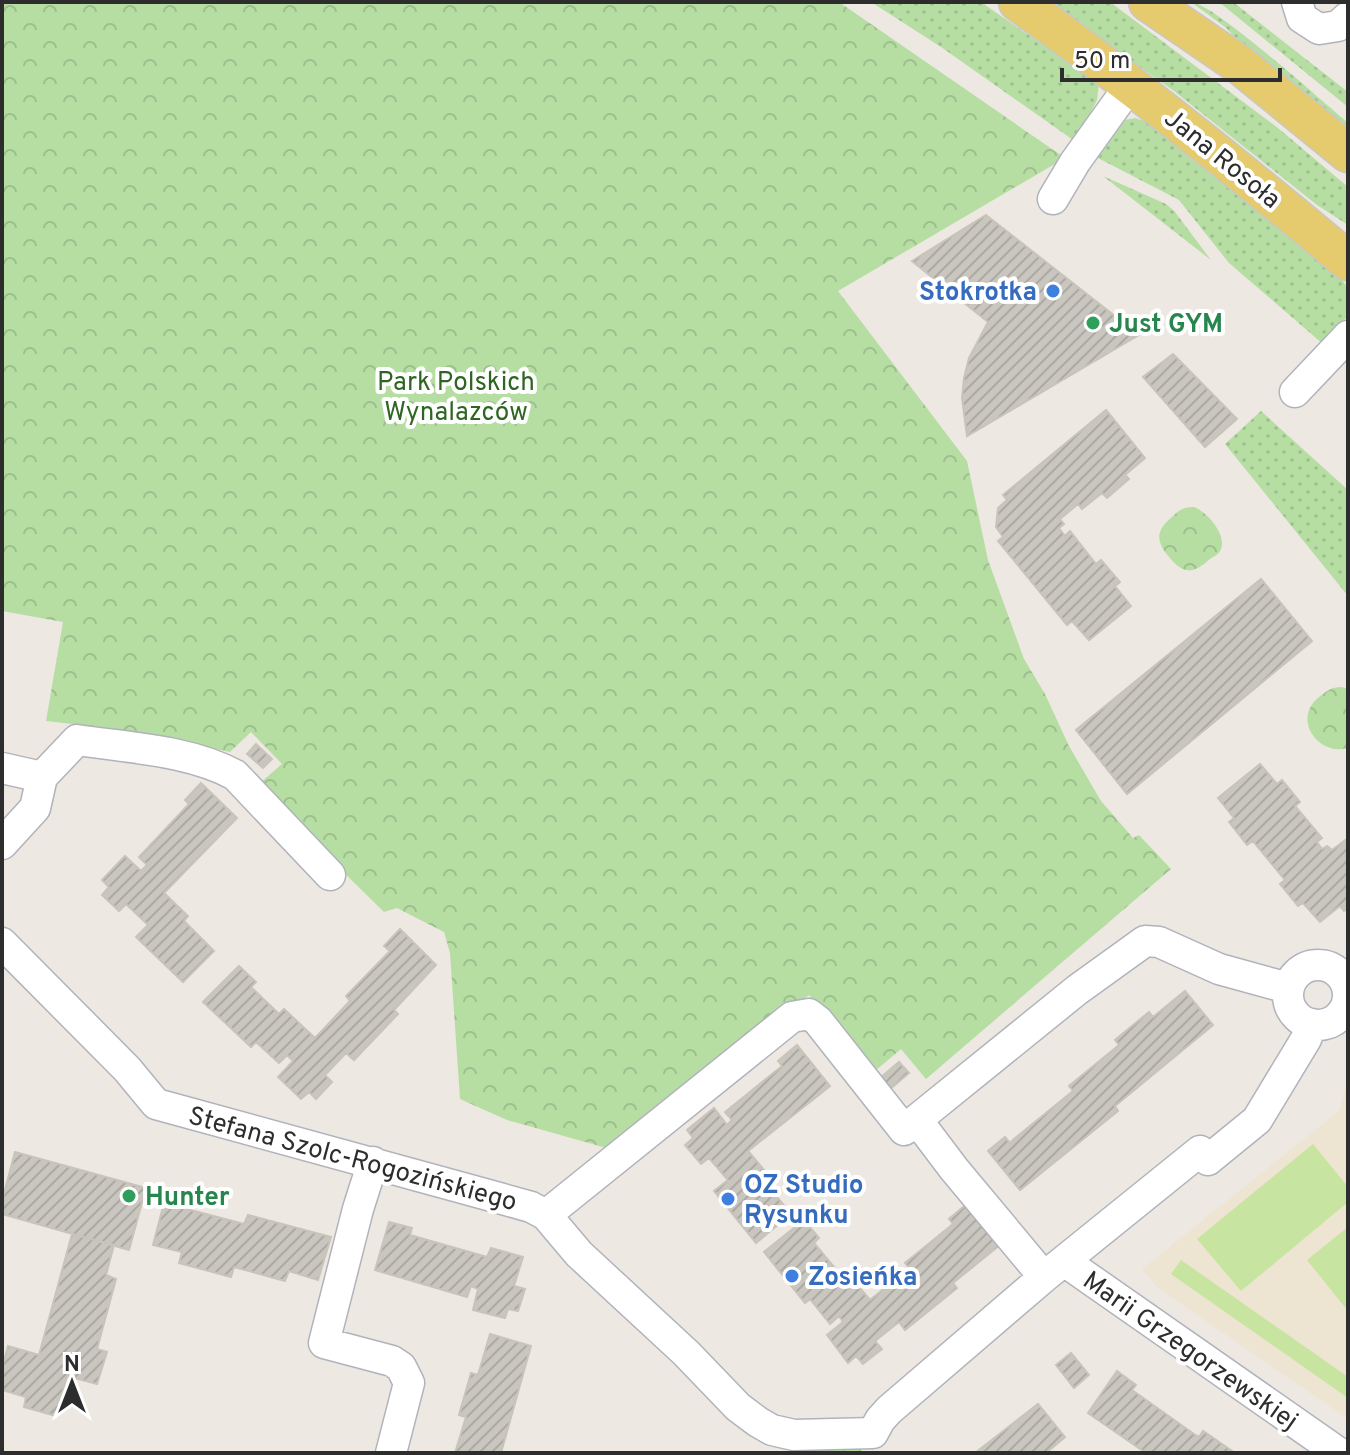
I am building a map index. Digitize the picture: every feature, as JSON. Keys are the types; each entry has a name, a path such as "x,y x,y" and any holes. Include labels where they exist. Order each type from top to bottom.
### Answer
{"main road":[{"name":"Jana Rosoła","path":"1018,2 1131,84 1348,261"},
{"path":"1148,2 1240,65 1348,153"}],"street":[{"path":"1297,2 1302,18 1319,29 1328,29 1347,20"},
{"path":"1053,199 1075,162 1131,84"},
{"path":"1295,392 1348,336"},
{"path":"2,844 35,808 42,777 77,740 220,766 235,775 330,875"},
{"path":"2,768 42,777"},
{"path":"546,1215 799,1014 809,1014 818,1021 904,1130 1077,990 1145,941 1159,942 1219,969 1288,988"},
{"name":"Stefana Szolc-Rogozińskiego","path":"2,943 127,1069 156,1104 373,1162 531,1207 546,1215 579,1254 686,1353 769,1441"},
{"path":"1314,965 1343,968 1348,1002 1334,1020 1312,1024 1301,1020 1292,1011 1288,1000 1288,988 1294,977 1314,965"},
{"name":"Marii Grzegorzewskiej","path":"1312,1024 1257,1120 1248,1129 1208,1160 1200,1151 1054,1269 1339,1453"},
{"path":"769,1441 794,1435 870,1443 880,1420 889,1410 1054,1269 954,1169 917,1120"},
{"path":"373,1162 324,1343 392,1361 406,1373 409,1383 391,1453"}],"shaded area":[{"path":"1348,1079 1348,1419 1158,1288 1142,1269 1339,1111"}],"green space":[{"name":"Park Polskich Wynalazców","path":"2,2 839,2 1065,158 838,291 967,461 988,560 1024,659 1045,694 1069,746 1101,801 1133,838 1139,835 1171,869 926,1079 901,1049 875,1071 809,995 617,1151 507,1120 460,1099 450,953 444,932 397,908 384,912 263,793 260,783 282,764 251,732 230,752 116,729 46,721 63,622 2,611"},
{"path":"871,2 981,2 1099,84 1097,100 1076,142 941,47"},
{"path":"1048,2 1110,2 1278,128 1348,187 1348,225 1317,205 1174,91"},
{"path":"1191,2 1203,6 1244,35 1348,123 1348,138 1278,81 1225,27"},
{"path":"1219,2 1233,2 1348,92 1348,107"},
{"path":"1135,118 1147,122 1239,192 1340,277 1347,287 1347,317 1323,344 1229,263 1179,200 1098,158 1125,120"},
{"path":"1103,176 1166,204 1211,260"},
{"path":"1261,411 1348,490 1348,596 1225,444"},
{"path":"1194,507 1215,525 1222,545 1217,554 1199,568 1189,570 1179,567 1169,557 1159,536 1166,522 1177,512"},
{"path":"1342,687 1348,689 1348,748 1337,749 1319,742 1308,725 1308,716 1311,706 1319,697"},
{"path":"1313,1144 1348,1187 1348,1202 1241,1291 1197,1239"},
{"path":"1348,1227 1348,1311 1307,1260"},
{"path":"1181,1260 1348,1377 1348,1398 1171,1274"},
{"path":"792,1443 861,1448 861,1452 793,1453"}],"building":[{"path":"986,215 1139,335 967,436 962,398 964,378 969,358 988,322 912,261"},
{"path":"1173,354 1237,419 1205,447 1143,377"},
{"path":"1106,410 1145,458 1125,475 1129,479 1107,498 1102,493 1082,509 1078,504 1060,519 1064,524 1059,528 1065,536 1070,531 1096,564 1101,560 1120,582 1115,586 1131,606 1089,640 1072,621 1067,625 998,541 1003,537 996,527 998,508 1007,500 1003,495"},
{"path":"1261,579 1312,641 1127,794 1076,730"},
{"path":"256,744 272,759 263,768 247,754"},
{"path":"1260,764 1277,784 1282,780 1300,802 1295,806 1322,838 1317,842 1322,849 1327,846 1332,850 1348,838 1348,907 1344,911 1340,906 1320,922 1303,903 1298,906 1280,884 1285,880 1253,841 1247,845 1229,822 1234,818 1218,798"},
{"path":"201,783 237,818 164,893 188,916 184,921 214,951 183,982 136,937 148,925 126,904 119,911 102,895 109,887 102,880 125,856 141,871 147,865 139,857 189,804 185,800"},
{"path":"400,929 436,965 394,1010 398,1014 354,1060 346,1053 325,1075 332,1082 316,1099 309,1092 301,1099 278,1077 293,1061 287,1055 279,1063 256,1042 251,1047 203,1002 239,966 256,982 251,987 279,1014 284,1009 315,1038 350,1001 346,996 390,951 384,946"},
{"path":"1185,991 1213,1025 1115,1106 1118,1111 1020,1190 988,1151 1005,1137 1010,1143 1073,1091 1069,1086 1119,1045 1115,1040 1149,1012 1153,1017"},
{"path":"797,1045 830,1086 748,1151 770,1177 765,1182 791,1214 756,1243 714,1191 728,1180 709,1158 701,1164 685,1145 693,1138 687,1130 714,1108 727,1125 732,1120 725,1112 782,1066 778,1061"},
{"path":"899,1062 909,1073 890,1089 880,1078"},
{"path":"15,1152 146,1188 129,1250 2,1214 2,1201"},
{"path":"164,1203 244,1224 248,1215 331,1237 318,1280 289,1271 285,1281 234,1267 231,1277 179,1263 182,1252 153,1245"},
{"path":"968,1203 1001,1244 953,1283 957,1288 905,1330 899,1322 875,1341 882,1349 863,1364 856,1356 848,1363 827,1335 843,1322 839,1316 830,1324 810,1299 805,1303 764,1252 804,1220 819,1238 814,1243 838,1272 843,1268 870,1300 909,1268 905,1263 953,1224 949,1219"},
{"path":"389,1222 412,1228 410,1235 487,1257 491,1248 523,1257 514,1286 525,1289 518,1311 508,1309 505,1318 473,1310 478,1289 471,1286 467,1297 375,1270"},
{"path":"72,1234 114,1245 106,1275 116,1279 97,1349 107,1352 97,1384 67,1376 56,1416 24,1407 26,1397 2,1390 2,1368 8,1346 39,1355"},
{"path":"490,1334 531,1346 501,1453 455,1453 466,1417 459,1415 471,1373 478,1375"},
{"path":"1071,1353 1089,1375 1074,1388 1056,1365"},
{"path":"1117,1371 1136,1385 1132,1390 1194,1434 1199,1437 1203,1431 1235,1453 1146,1453 1088,1413"},
{"path":"1038,1404 1065,1437 1046,1453 975,1453"}],"place":[{"name":"Stokrotka","path":"1053,291"},
{"name":"Just GYM","path":"1093,323"},
{"name":"Hunter","path":"129,1196"},
{"name":"OZ Studio Rysunku","path":"728,1199"},
{"name":"Zosieńka","path":"792,1276"}]}
